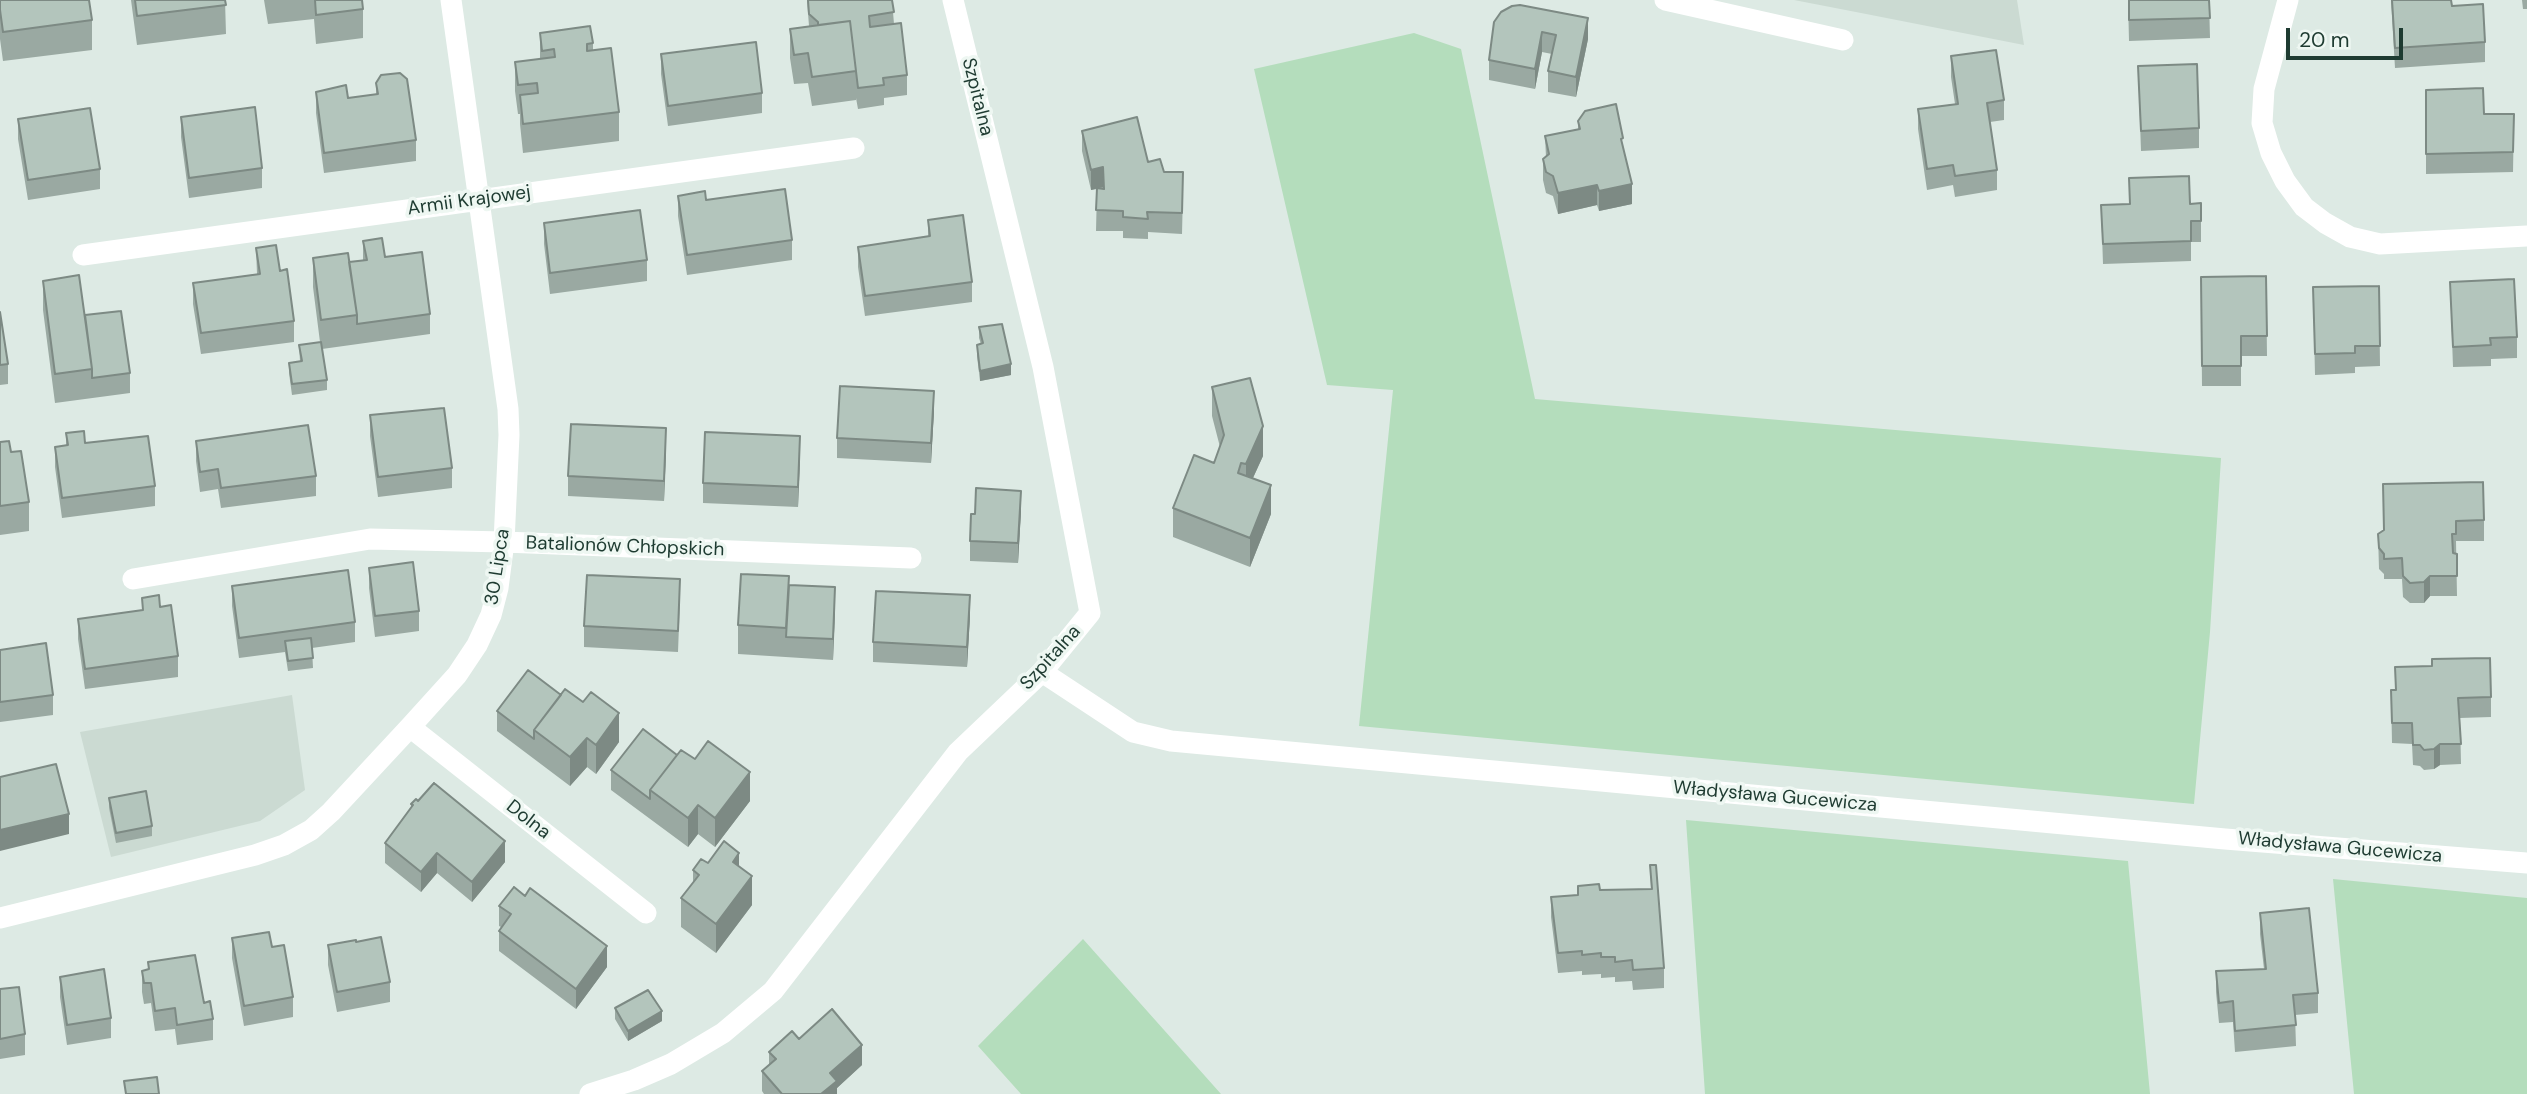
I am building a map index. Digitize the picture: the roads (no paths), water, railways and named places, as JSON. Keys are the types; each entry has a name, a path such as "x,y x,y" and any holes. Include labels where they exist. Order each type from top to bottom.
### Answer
{"street":[{"name":"30 Lipca","path":"0,918 205,868 284,845 311,830 410,727 457,674 477,645 491,615 505,542 508,409 451,0"},
{"name":"Szpitalna","path":"590,1094 634,1080 671,1064 723,1033 774,991 958,752 1042,672 1090,614 1043,367 953,0"},
{"path":"1665,0 1843,40"},
{"path":"2288,0 2264,89 2262,123 2285,181 2304,207 2350,237 2380,244 2527,236"},
{"name":"Armii Krajowej","path":"83,255 854,148"},
{"name":"Batalionów Chłopskich","path":"132,579 370,540 505,542 911,558"},
{"name":"Władysława Gucewicza","path":"1042,672 1133,732 1171,741 2198,836 2527,863"},
{"name":"Dolna","path":"410,727 646,913"}]}
